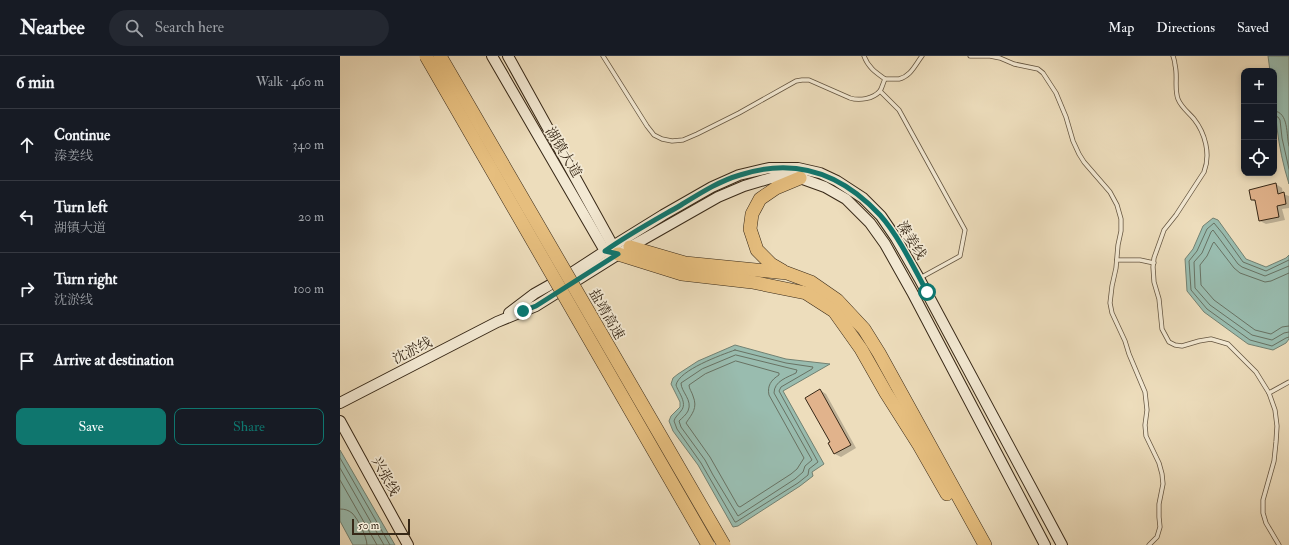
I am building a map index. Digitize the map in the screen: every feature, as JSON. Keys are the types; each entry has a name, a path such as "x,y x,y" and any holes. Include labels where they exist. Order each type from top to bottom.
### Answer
{"highway":[{"name":"盐靖高速","path":"426,56 708,545"},
{"name":"盐靖高速","path":"440,56 724,545"},
{"path":"800,178 776,188 760,200 752,214 750,229 757,250 771,264 787,273 811,282 837,300 864,329 879,352 985,545"},
{"path":"630,247 685,263 787,273"},
{"path":"612,250 682,274 752,282 806,293 834,312 861,349 886,394 919,445 977,545"}],"main road":[{"name":"湖镇大道","path":"492,56 612,250"},
{"name":"湖镇大道","path":"508,56 612,250"},
{"name":"溱姜线","path":"612,250 712,187 739,175 769,168 798,168 820,173 837,181 863,198 881,216 920,278 1062,545"},
{"name":"溱姜线","path":"612,250 630,247 718,197 744,186 771,178 800,178 825,187 846,199 870,223 885,244 912,292 1045,545"},
{"name":"沈淤线","path":"340,403 497,322 536,306 612,250"},
{"name":"兴张线","path":"340,421 408,545"}],"lane":[{"path":"603,56 654,135 662,139 672,141 683,140 697,134 739,113 796,81 809,80 850,98 864,100 880,91 885,79"},
{"path":"864,56 871,68 885,79 898,79 906,76 913,70 921,57"},
{"path":"970,56 990,56 1000,58 1014,64 1038,69 1056,94 1079,154 1110,192 1117,205 1121,219 1121,231 1110,303 1112,313 1125,341 1145,392 1147,410 1145,425 1146,436 1159,463 1163,484 1159,504 1160,527 1157,537 1149,545"},
{"path":"1173,56 1176,65 1176,93 1178,100 1202,132 1205,140 1207,164 1204,172 1176,215 1164,230 1154,263 1154,282 1159,299 1162,329 1169,342 1175,345 1182,346 1199,341 1210,340 1228,344 1256,372 1269,393 1277,426 1274,461 1263,500 1263,513 1266,523 1280,545"},
{"path":"880,91 899,110 964,230 960,256 920,278"},
{"path":"1117,260 1140,260 1154,263"},
{"path":"1269,393 1289,382"}],"water":[{"path":"1268,56 1289,56 1289,184 1277,128 1277,68 1270,68"},
{"path":"1213,218 1218,220 1246,259 1266,267 1286,258 1289,255 1289,339 1286,343 1273,350 1248,344 1204,312 1187,291 1185,259 1193,249 1203,226"},
{"path":"735,345 786,359 830,364 783,391 824,464 812,472 813,476 800,486 738,526 733,527 698,465 673,431 669,421 671,416 680,407 680,402 671,384 673,378 698,361"},
{"path":"340,450 395,545 353,545 340,521"}],"building":[{"path":"1276,183 1278,194 1284,192 1286,204 1277,206 1279,217 1259,221 1255,200 1251,200 1249,190"},
{"path":"820,389 851,445 834,454 828,443 830,442 805,398"}],"route":[{"path":"523,311 536,306 618,254 605,251 663,215 712,187 739,175 769,168 798,168 820,173 837,181 863,198 881,216 896,238 927,292"}]}
